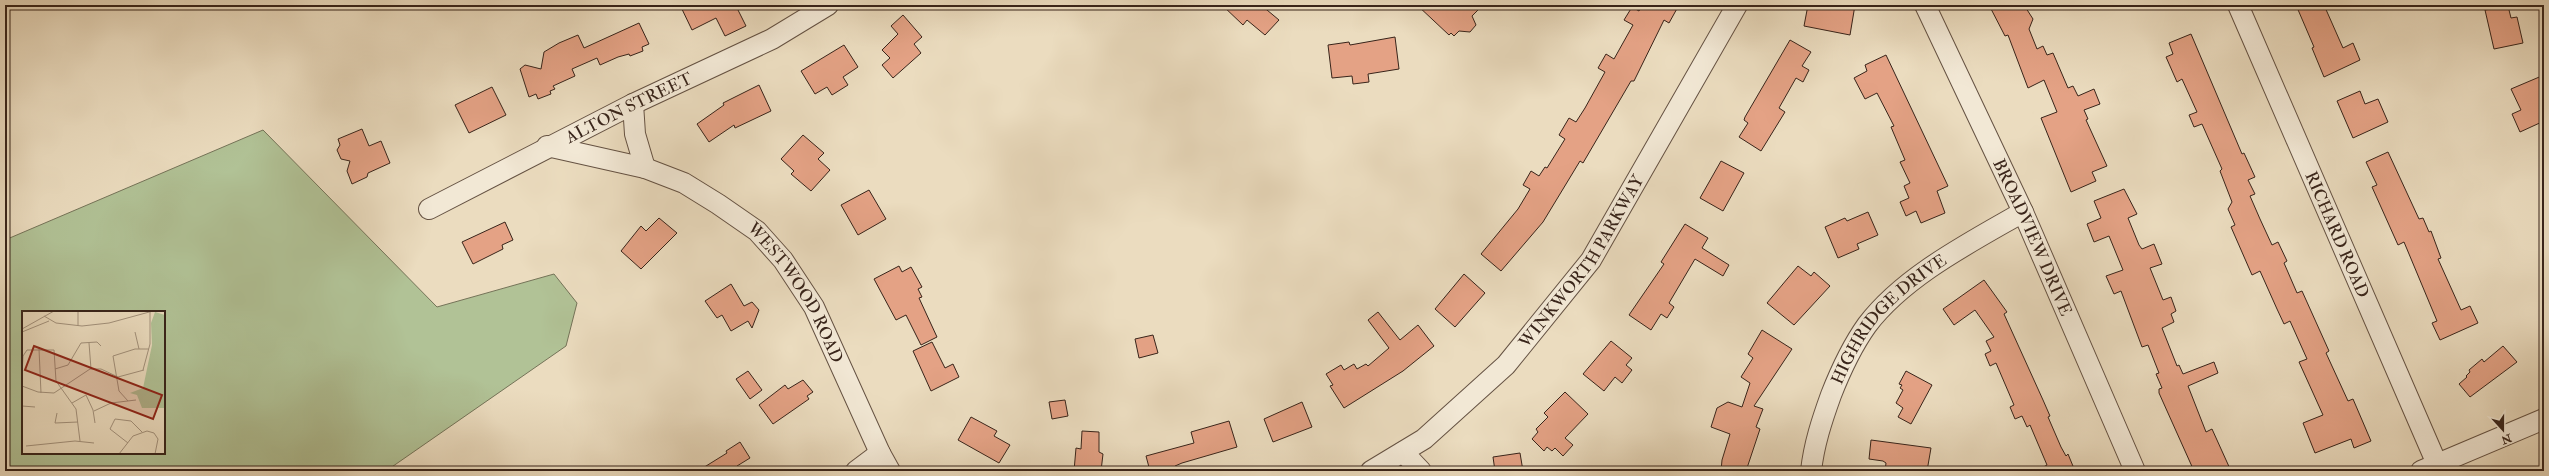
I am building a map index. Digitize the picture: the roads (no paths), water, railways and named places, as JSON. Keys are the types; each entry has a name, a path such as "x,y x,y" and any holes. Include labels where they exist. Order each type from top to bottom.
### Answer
{"street":[{"name":"ALTON STREET","path":"429,208 547,146 772,39 828,5"},
{"name":"WINKWORTH PARKWAY","path":"1371,471 1424,439 1506,365 1570,288 1591,260 1738,5"},
{"name":"BROADVIEW DRIVE","path":"1925,5 2023,212 2135,471"},
{"name":"RICHARD ROAD","path":"2238,5 2429,468"},
{"path":"633,104 635,134 645,168"},
{"name":"WESTWOOD ROAD","path":"547,146 645,168 684,183 757,231 783,260 814,307 880,453 890,471"},
{"name":"HIGHRIDGE DRIVE","path":"1811,471 1820,426 1837,381 1867,325 1899,292 1928,269 2023,212"},
{"path":"2429,468 2544,419"},
{"path":"1403,452 1421,471"},
{"path":"856,471 880,453"}]}
